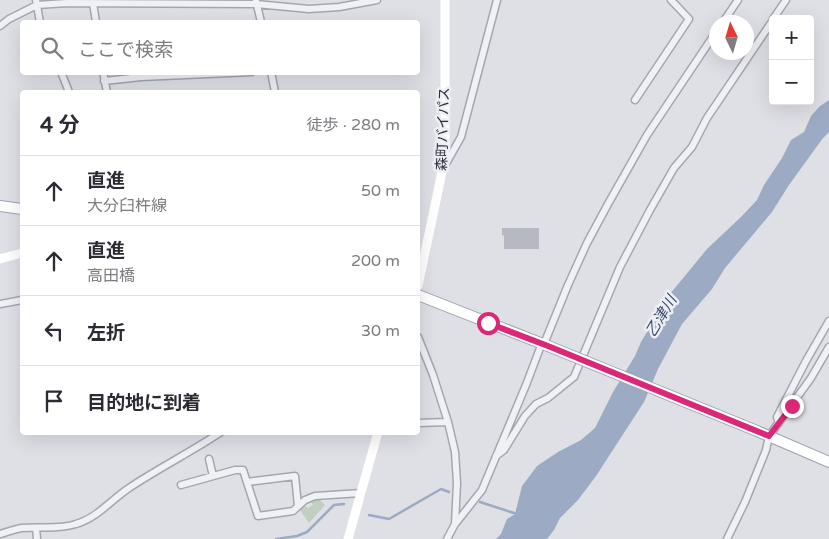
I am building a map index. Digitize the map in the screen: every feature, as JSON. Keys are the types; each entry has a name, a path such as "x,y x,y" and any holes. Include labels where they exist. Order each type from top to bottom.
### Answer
{"main road":[{"name":"森町バイパス","path":"420,276 442,172 445,145 445,0"},
{"path":"0,206 20,209"},
{"path":"0,259 20,254"},
{"path":"420,296 545,344 829,462"},
{"path":"348,539 377,435"}],"street":[{"path":"0,26 36,3 67,1 93,3 256,2 309,9 377,0"},
{"path":"442,172 461,137 497,0"},
{"path":"635,100 689,19 670,0"},
{"path":"728,15 738,0"},
{"path":"776,15 786,0"},
{"path":"256,2 260,20"},
{"path":"36,3 40,20"},
{"path":"93,3 96,20"},
{"path":"496,456 504,450 525,416 536,404 548,398 574,377 620,267 650,210 674,168 692,147 707,118 769,25"},
{"path":"447,539 455,524 482,490 587,243 647,135 709,42"},
{"path":"62,75 68,90"},
{"path":"103,75 106,90"},
{"path":"104,81 185,75"},
{"path":"272,75 274,90"},
{"path":"0,304 20,300"},
{"path":"779,423 776,417 829,321"},
{"path":"420,342 448,422 454,452 456,483 455,524"},
{"path":"727,539 745,502 766,450 769,436 811,378 829,347"},
{"path":"420,423 448,422"},
{"path":"1,539 0,534 22,528 52,528 75,525 87,520 128,489 216,435"},
{"path":"209,459 213,476"},
{"path":"181,485 235,470 243,470 258,516 292,511 305,500 315,496 361,493"},
{"path":"247,482 295,476 298,506"},
{"path":"36,528 37,539"}],"green space":[{"path":"320,500 325,505 309,523 300,510 305,506 308,508 313,505 311,502"}],"water":[{"name":"乙津川","path":"829,100 829,132 789,185 772,212 725,268 712,289 682,324 658,369 644,402 596,476 578,500 560,518 547,539 496,539 501,534 507,519 515,514 522,486 537,466 581,440 595,428 613,392 670,294 707,249 757,200 791,140 804,132 811,116"}],"building":[{"path":"502,228 539,228 539,249 504,249"}],"waterway":[{"path":"369,515 389,519 441,489 449,492"},
{"path":"480,502 517,514"},
{"path":"276,539 297,536 307,532 334,505 344,504"}],"route":[{"path":"488,323 769,436 792,406"}]}
